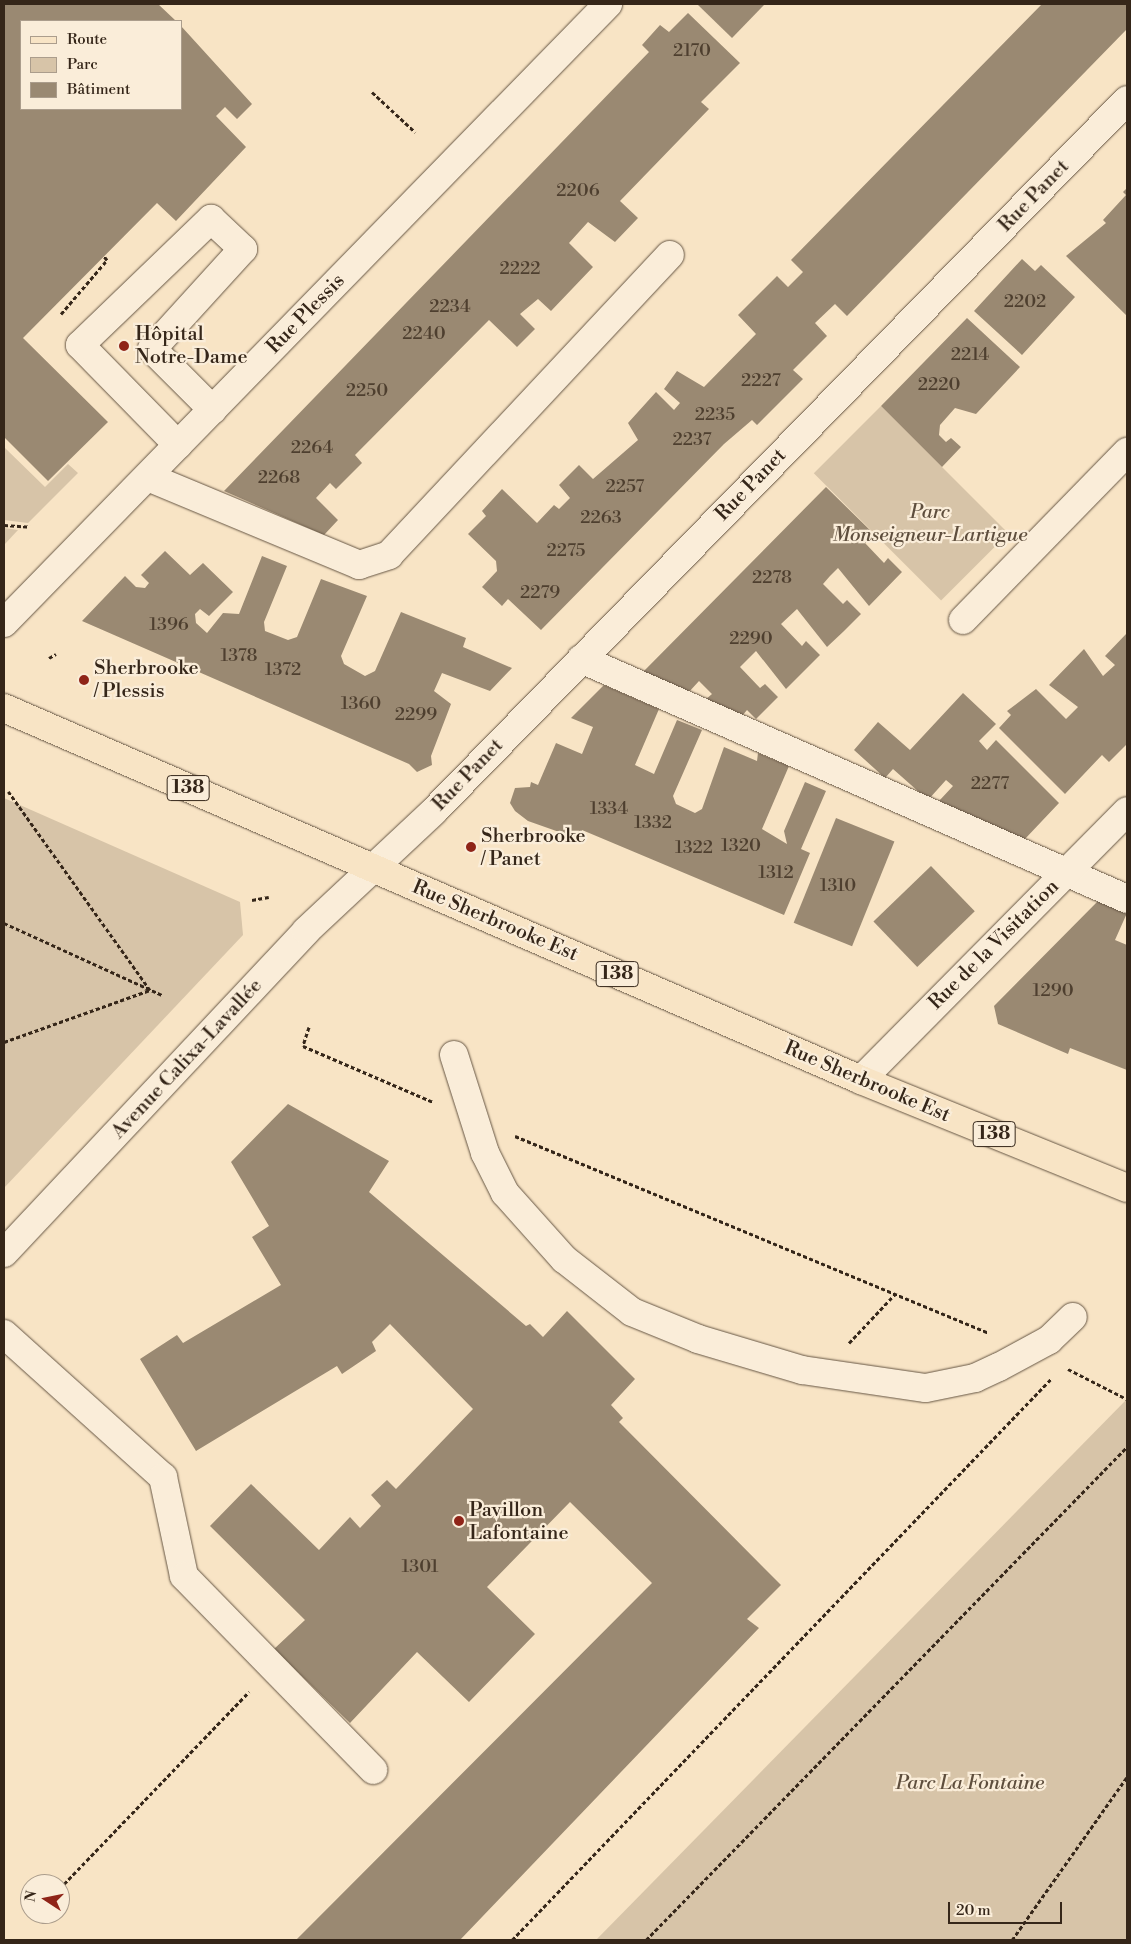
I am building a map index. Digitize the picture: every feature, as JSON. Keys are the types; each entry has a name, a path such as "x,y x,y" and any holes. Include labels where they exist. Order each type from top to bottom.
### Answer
{"main road":[{"name":"Rue Sherbrooke Est","path":"4,708 861,1080 1127,1188"}],"street":[{"name":"Rue Plessis","path":"4,623 608,4"},
{"name":"Rue Panet","path":"372,868 581,659 1127,100"},
{"path":"178,445 80,345 211,219 243,249 152,349 213,410"},
{"path":"148,477 359,565 389,555 670,255"},
{"path":"963,620 1127,452"},
{"path":"581,659 1066,874 1127,899"},
{"name":"Rue de la Visitation","path":"861,1080 1127,811"},
{"name":"Avenue Calixa-Lavallée","path":"4,1253 306,931 372,868"},
{"path":"454,1055 485,1153 505,1193 564,1259 632,1312 698,1339 802,1370 926,1388 975,1378 1032,1351 1073,1316"},
{"path":"4,1334 163,1477 184,1576 373,1770"}],"path":[{"path":"372,92 415,132"},
{"path":"4,525 30,527"},
{"path":"49,658 56,654"},
{"path":"8,790 150,990"},
{"path":"252,900 269,897"},
{"path":"4,923 162,995"},
{"path":"4,1042 150,990"},
{"path":"309,1027 303,1046 475,1120 1032,1351 1127,1399"},
{"path":"846,1345 895,1294"},
{"path":"512,1940 1063,1366"},
{"path":"646,1940 1127,1448"},
{"path":"70,1878 253,1688"},
{"path":"1012,1940 1127,1777"}],"green space":[{"name":"Parc Monseigneur-Lartigue","path":"881,406 1008,533 941,600 814,473"},
{"path":"4,447 45,487 68,464 78,473 28,523 4,520"},
{"path":"4,528 18,530 4,545"},
{"path":"4,798 240,902 243,935 4,1188"},
{"name":"Parc La Fontaine","path":"1127,1399 1127,1940 596,1940"}],"building":[{"path":"4,4 158,4 175,20 20,20 20,110 182,110 182,27 252,104 237,119 225,107 216,116 246,147 176,221 157,203 23,338 108,422 48,481 4,437"},
{"path":"697,4 765,4 732,38"},
{"path":"1042,4 1127,4 1127,29 847,316 835,304 815,323 827,336 793,370 803,379 757,425 752,420 724,444 541,630 508,599 502,606 482,587 497,571 496,561 468,534 486,516 482,511 502,489 537,523 554,505 559,509 570,498 559,485 579,465 593,479 638,440 628,423 656,392 674,410 680,403 664,389 677,371 704,387 756,334 738,315 777,276 788,287 803,272 791,260"},
{"path":"688,13 740,63 701,102 709,109 620,201 638,218 615,242 588,222 569,243 593,267 551,311 538,299 520,314 535,329 517,347 489,320 355,455 362,463 336,489 330,483 316,498 338,520 324,535 224,491 649,52 642,45 660,25 669,32"},
{"path":"1127,188 1127,316 1066,256 1106,223 1103,220 1126,195 1123,192"},
{"path":"1022,259 1035,271 1041,265 1075,297 1022,355 974,311"},
{"path":"967,318 1020,367 976,414 955,408 940,425 939,435 946,442 951,438 961,447 942,467 881,406"},
{"path":"826,487 874,534 865,543 884,563 888,558 902,572 869,606 838,568 823,584 843,604 847,600 861,614 844,631 827,647 797,609 781,624 802,646 806,641 820,655 786,689 756,651 740,667 760,688 765,684 778,697 756,719 747,710 742,716 705,700 712,694 699,681 688,693 642,673"},
{"path":"165,551 190,575 203,563 233,592 209,616 200,609 195,614 196,623 207,633 223,613 239,614 262,556 287,566 264,622 265,631 288,640 297,637 321,579 367,596 341,656 344,664 365,676 375,671 401,612 466,638 463,647 512,668 490,691 442,673 434,691 451,704 431,756 432,765 417,772 409,764 82,621 125,576 136,587 145,588 149,583 141,575"},
{"path":"1127,633 1127,744 1109,762 1102,755 1065,794 999,728 1011,715 1007,711 1036,689 1066,719 1078,707 1049,685 1084,649 1103,676 1115,665 1105,656"},
{"path":"604,685 659,709 635,765 654,774 677,720 702,730 673,796 676,804 695,813 702,809 724,747 757,761 758,753 789,766 762,829 787,844 784,831 805,782 826,791 801,849 810,853 784,915 582,830 579,839 528,821 515,811 510,803 515,788 530,787 531,782 538,785 556,743 582,754 593,727 571,718"},
{"path":"963,693 996,724 979,741 987,750 996,740 1059,803 1024,840 939,801 953,786 946,780 928,800 893,769 885,778 854,750 878,722 910,750"},
{"path":"836,818 894,842 852,946 794,923"},
{"path":"931,866 975,911 917,967 873,922"},
{"path":"1098,901 1127,913 1115,940 1127,945 1127,1070 1070,1048 1068,1054 998,1024 994,1006"},
{"name":"Pavillon Lafontaine","path":"288,1104 389,1161 369,1192 526,1326 530,1324 543,1337 567,1311 635,1379 611,1405 623,1418 619,1422 781,1585 747,1619 759,1628 460,1940 296,1940 652,1583 570,1502 487,1587 535,1634 469,1702 417,1652 350,1723 274,1649 305,1620 210,1526 251,1484 319,1550 350,1517 360,1528 381,1506 371,1495 387,1480 396,1489 473,1409 390,1324 372,1342 376,1351 342,1374 337,1366 196,1451 140,1359 177,1335 183,1343 281,1285 252,1237 269,1226 231,1162"}],"place":[{"name":"Hôpital Notre-Dame","path":"124,346"},
{"name":"Sherbrooke / Plessis","path":"84,680"},
{"name":"Sherbrooke / Panet","path":"471,847"},
{"name":"Pavillon Lafontaine","path":"459,1521"}]}
